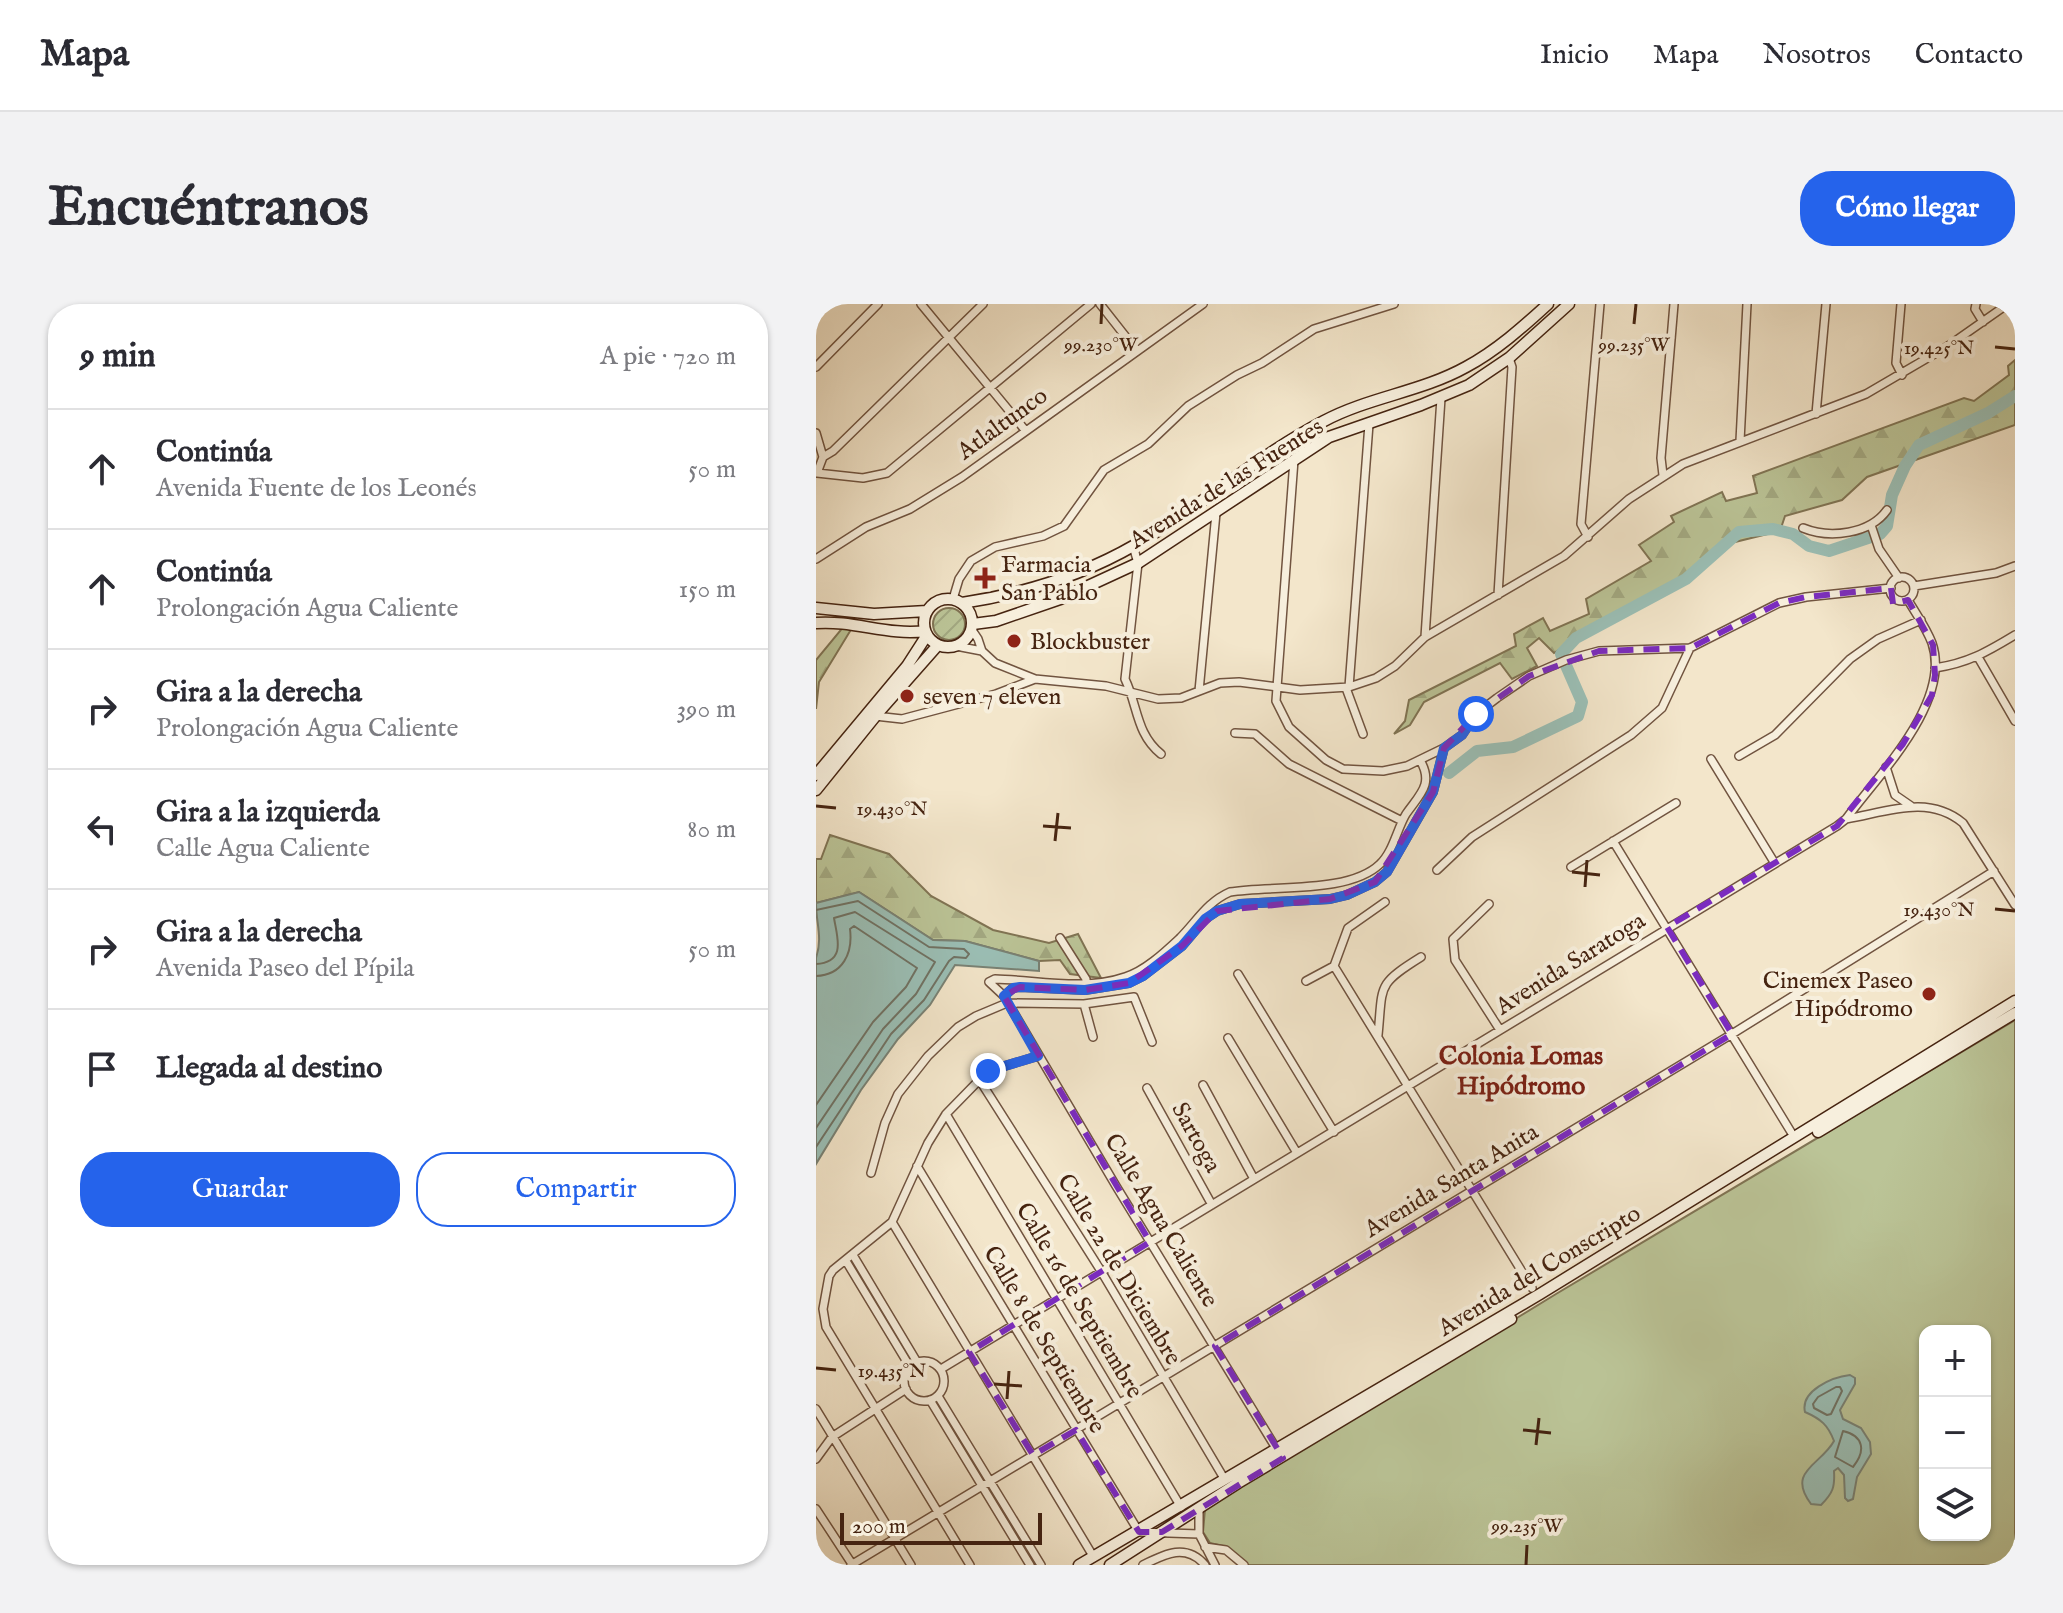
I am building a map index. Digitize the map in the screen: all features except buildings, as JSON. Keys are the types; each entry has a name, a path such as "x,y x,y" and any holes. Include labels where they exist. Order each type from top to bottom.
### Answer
{"main road":[{"name":"Avenida de las Fuentes","path":"958,601 1008,594 1060,579 1133,546 1307,431 1352,408 1466,367 1517,331 1548,304"},
{"name":"Avenida de las Fuentes","path":"972,627 1060,599 1138,563 1329,437 1441,398 1469,385 1509,358 1569,304"},
{"path":"1412,388 1413,401 1421,405"},
{"path":"1399,392 1407,398 1406,411"},
{"path":"958,601 971,615 972,627 963,643 956,646 938,645 926,633 924,621 927,611 935,602 958,601"},
{"path":"816,608 874,614 927,611"},
{"path":"816,623 926,633"},
{"path":"816,775 907,666 926,633"},
{"path":"816,790 875,716 938,645"},
{"name":"Avenida del Conscripto","path":"1110,1565 1280,1454 2015,1001"},
{"name":"Avenida del Conscripto","path":"1079,1565 1225,1480 1280,1454 2015,1013"}],"street":[{"path":"816,367 878,304"},
{"path":"921,304 1025,430"},
{"path":"823,457 833,451 983,304"},
{"path":"816,433 823,457 817,474 863,478 887,473 1091,304"},
{"path":"1100,304 1137,351"},
{"name":"Atlaltunco","path":"816,559 866,527 923,501 962,477 1203,304"},
{"path":"958,601 959,579 971,561 995,547 1043,536 1064,526 1104,470 1148,444 1188,406 1314,329 1394,304"},
{"path":"1588,537 1581,524 1600,304"},
{"path":"1663,475 1661,458 1674,304"},
{"path":"1740,441 1747,304"},
{"path":"1816,414 1826,304"},
{"path":"1901,304 1896,363 1902,375"},
{"path":"1976,304 1975,309 1983,322"},
{"path":"972,627 982,651 995,663 1011,671 1035,679 1084,683 1158,699 1181,698 1220,683 1323,690 1376,678 1395,666 1425,637 1551,565 1588,537 1629,499 1663,475 1740,441 1866,394 1902,375 2008,304"},
{"path":"1498,595 1512,367 1509,358"},
{"path":"1425,637 1441,398"},
{"path":"1363,734 1347,687 1369,424"},
{"path":"1294,460 1276,701 1289,727 1326,760 1343,769 1383,771 1420,760 1462,735 1476,714 1529,676 1564,661 1599,651 1690,648 1779,603 1891,588 1899,578"},
{"path":"1874,532 1887,510"},
{"path":"1199,691 1216,513"},
{"path":"1803,528 1832,534 1874,532"},
{"path":"1874,532 1899,578"},
{"path":"1133,546 1138,563 1125,679 1142,733 1161,754"},
{"path":"1914,586 1996,573 2015,566"},
{"path":"1891,588 1894,598 1903,601 1913,594 1914,586 1910,580 1899,578"},
{"path":"1846,819 1923,713 1932,695 1935,668 1933,645 1908,600"},
{"path":"1739,756 1775,735 1850,659 1878,639 1921,620"},
{"path":"1935,668 1978,657 2015,635"},
{"path":"956,646 982,651"},
{"path":"1437,870 1472,837 1631,735 1662,708 1690,648"},
{"path":"1978,657 2012,710 2015,721"},
{"path":"875,716 902,719 996,694 1035,679"},
{"path":"1235,733 1255,734 1289,764 1402,821"},
{"path":"871,1173 891,1106 928,1056 958,1027 1005,1000 1013,988 1129,983 1182,946 1205,919 1217,911 1240,904 1303,902 1347,895 1375,882 1387,872 1433,792 1444,748"},
{"path":"1711,759 1774,862"},
{"path":"1152,1042 1134,997 1084,1004 1005,1000 990,985 991,980 1086,987 1125,977 1140,970 1181,937 1216,898 1250,888 1347,881 1365,875 1383,862 1402,821 1427,781 1426,770 1420,760"},
{"path":"1886,766 1895,795 1911,806"},
{"path":"1571,867 1676,803"},
{"path":"1846,819 1911,806 1941,809 1953,815 1963,823 2015,905"},
{"name":"Avenida Saratoga","path":"941,1369 1846,819"},
{"path":"1396,834 1406,840"},
{"path":"1613,841 1791,1132"},
{"name":"Avenida Santa Anita","path":"851,1565 1732,1034 1994,871"},
{"path":"1300,885 1303,902"},
{"path":"1306,981 1334,966 1348,928 1385,902"},
{"path":"1489,904 1453,939 1455,960 1500,1030"},
{"path":"1060,938 1086,979 1086,987"},
{"path":"1378,1036 1383,989 1389,977 1421,957"},
{"path":"1334,966 1532,1288"},
{"path":"1238,974 1334,1132"},
{"name":"Calle Agua Caliente","path":"1005,1000 1280,1454"},
{"path":"1084,1004 1093,1037"},
{"path":"1228,1038 1297,1153"},
{"path":"970,1565 826,1327 824,1303 833,1270 892,1222 928,1143 946,1114 979,1079 998,1066 1038,1056"},
{"name":"Calle 22 de Diciembre","path":"979,1079 1101,1271 1225,1480"},
{"path":"1203,1085 1254,1179"},
{"name":"Sartoga","path":"1147,1088 1212,1205"},
{"name":"Calle 16 de Septiembre","path":"946,1114 1181,1507"},
{"name":"Calle 8 de Septiembre","path":"917,1166 1139,1532"},
{"path":"892,1222 1093,1556"},
{"path":"853,1255 913,1364"},
{"path":"846,1261 913,1364"},
{"path":"930,1361 941,1369 944,1383 934,1398 916,1399 906,1389 904,1378 913,1364 930,1361"},
{"path":"816,1459 832,1437 906,1389"},
{"path":"934,1398 1030,1565"},
{"path":"817,1412 911,1565"},
{"path":"986,1484 1041,1565"},
{"path":"816,1509 851,1565"},
{"path":"1199,1509 1199,1534 1215,1565"},
{"path":"1139,1532 1199,1534"},
{"path":"1205,1547 1226,1550 1244,1565"},
{"path":"1143,1565 1168,1552 1183,1551 1195,1554 1205,1565"}],"highlighted area":[{"path":"1891,588 1893,604 1908,600 1933,645 1935,675 1932,695 1903,744 1837,826 1667,927 1732,1034 1215,1346 1283,1458 1162,1532 1139,1532 1076,1430 1033,1455 969,1352 1150,1242 1004,996 1020,987 1085,990 1129,983 1182,946 1217,911 1330,899 1375,882 1433,792 1444,748 1476,714 1529,676 1599,651 1690,648 1779,603 1806,597"}],"green space":[{"path":"2015,360 2015,425 1867,477 1842,500 1785,516 1780,531 1727,544 1687,581 1594,627 1554,653 1539,638 1527,648 1537,666 1512,679 1500,663 1424,702 1410,725 1394,734 1405,721 1409,700 1516,646 1514,634 1543,618 1550,631 1589,614 1586,599 1651,561 1639,545 1674,522 1671,516 1722,492 1726,501 1757,493 1753,476 1964,398 1974,401 2009,375 2008,366"},
{"path":"949,608 960,613 965,624 960,635 949,640 938,635 933,624 938,613"},
{"path":"844,626 852,628 819,682 816,709 816,660"},
{"path":"830,835 889,854 931,896 993,930 1049,943 1078,934 1101,978 1070,974 1060,960 1039,961 965,941 933,940 859,892 816,903 816,859 821,859"},
{"path":"2015,1020 2015,1565 1244,1565 1227,1547 1210,1543 1203,1532 1205,1509 1556,1294"}],"water":[{"path":"859,892 933,940 965,941 1039,961 1039,971 955,965 930,1005 898,1039 861,1090 816,1164 816,958 819,937 816,903"},
{"path":"1850,1375 1855,1378 1855,1384 1840,1410 1843,1419 1861,1428 1870,1442 1871,1454 1857,1477 1853,1499 1848,1501 1845,1498 1844,1475 1838,1468 1834,1471 1828,1497 1821,1505 1811,1504 1804,1493 1804,1476 1834,1441 1823,1423 1805,1412 1805,1404 1819,1386"}],"waterway":[{"path":"1449,773 1477,751 1513,747 1578,716 1582,702 1561,654 1576,638 1686,579 1739,532 1773,529 1793,534 1809,546 1829,551 1880,534 1887,526 1892,495 1919,445 1988,413 2015,396"}],"place":[{"name":"Farmacia San Pablo","path":"985,578"},
{"name":"Blockbuster","path":"1014,641"},
{"name":"seven 7 eleven","path":"907,696"},
{"name":"Cinemex Paseo Hipódromo","path":"1929,994"}],"district":[{"name":"Colonia Lomas Hipódromo","path":"1521,1070"}],"route":[{"path":"988,1071 1038,1056 1004,996 1013,988 1085,990 1129,983 1182,946 1205,919 1217,911 1240,904 1330,899 1375,882 1387,872 1433,792 1444,748 1462,735 1476,714"}]}
